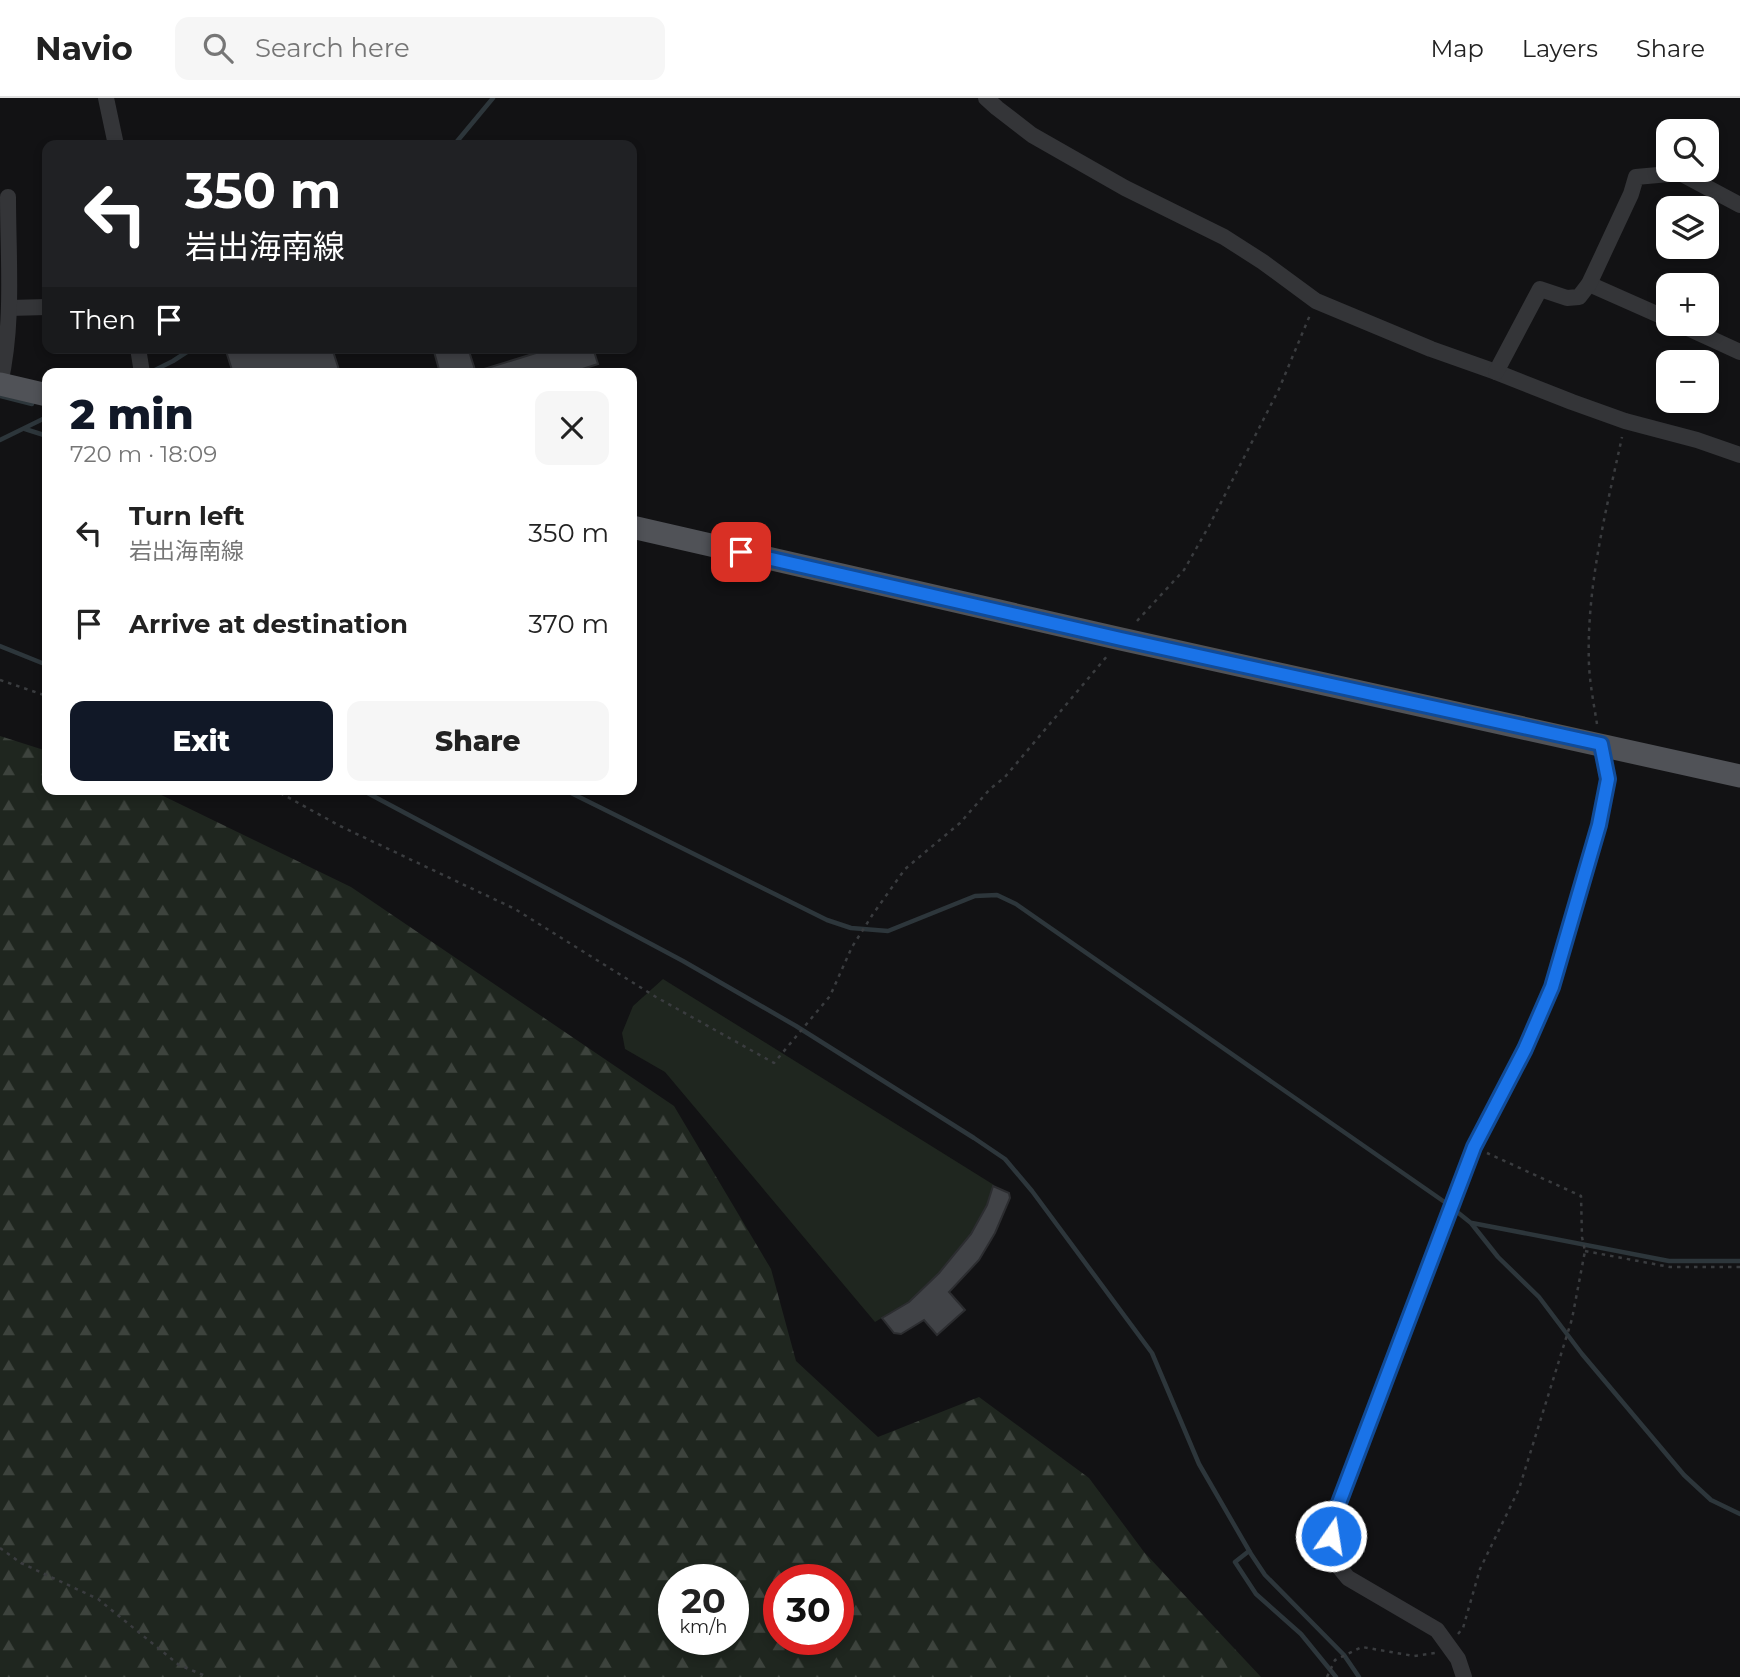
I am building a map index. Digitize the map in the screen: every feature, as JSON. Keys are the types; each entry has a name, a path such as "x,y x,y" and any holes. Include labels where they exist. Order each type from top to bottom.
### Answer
{"main road":[{"path":"0,384 42,394"},
{"path":"637,528 1740,776"}],"street":[{"path":"106,98 115,140"},
{"path":"986,98 1032,135 1125,188 1224,237 1316,302 1431,349 1625,421 1697,440 1740,455"},
{"path":"1496,372 1540,289 1567,298 1579,297 1589,284 1631,194 1636,177 1680,173 1740,205"},
{"path":"0,384 6,360 9,308 8,197"},
{"path":"1589,284 1656,314"},
{"path":"9,308 42,307"},
{"path":"1705,336 1740,352"},
{"path":"1464,1677 1458,1658 1437,1630 1348,1578 1334,1561 1331,1536 1334,1516 1474,1147 1525,1049 1552,987 1599,825 1608,779 1601,744"}],"path":[{"path":"284,795 340,826 515,909 656,997 774,1063 830,996 852,947 905,869 960,823 1004,777 1121,639 1184,570 1279,389 1316,302"},
{"path":"1601,744 1589,667 1589,621 1600,542 1625,421"},
{"path":"0,680 42,694"},
{"path":"1456,1636 1463,1628 1480,1569 1519,1489 1572,1319 1585,1251 1581,1237 1581,1196 1474,1147"},
{"path":"1585,1251 1670,1267 1740,1268"},
{"path":"0,1548 21,1563 98,1599 179,1665 208,1677"},
{"path":"1327,1677 1335,1660 1362,1647 1415,1656 1443,1651"}],"green space":[{"path":"0,736 42,749 42,795 161,795 351,887 674,1106 771,1269 796,1361 878,1437 979,1397 1089,1478 1144,1552 1261,1677 0,1677"},
{"path":"663,979 994,1185 987,1205 971,1234 939,1273 909,1302 875,1322 665,1072 625,1049 622,1033 633,1006"}],"building":[{"path":"227,354 334,354 338,368 231,368"},
{"path":"435,354 470,354 474,368 439,368"},
{"path":"533,354 595,354 598,364 586,368 487,368"},
{"path":"993,1186 1009,1193 1010,1198 995,1233 979,1260 949,1292 965,1310 937,1335 924,1320 901,1334 894,1333 882,1318 909,1302 939,1273 971,1234 987,1205"}],"waterway":[{"path":"458,140 493,98"},
{"path":"159,368 184,354"},
{"path":"0,396 32,404"},
{"path":"0,440 42,419"},
{"path":"25,429 42,434"},
{"path":"0,646 42,663"},
{"path":"371,795 683,961 796,1026 1005,1159 1032,1191 1152,1353 1199,1464 1265,1575 1344,1655 1359,1677"},
{"path":"575,795 827,920 851,928 888,931 975,896 997,895 1016,904 1471,1223 1498,1257 1539,1297 1582,1354 1684,1475 1711,1500 1740,1514"},
{"path":"1472,1223 1669,1261 1740,1261"},
{"path":"1249,1551 1235,1562 1256,1594 1301,1634 1336,1677"}],"route":[{"path":"741,552 1121,639 1601,744 1608,779 1599,825 1552,987 1525,1049 1474,1147 1334,1516 1331,1536"}]}
